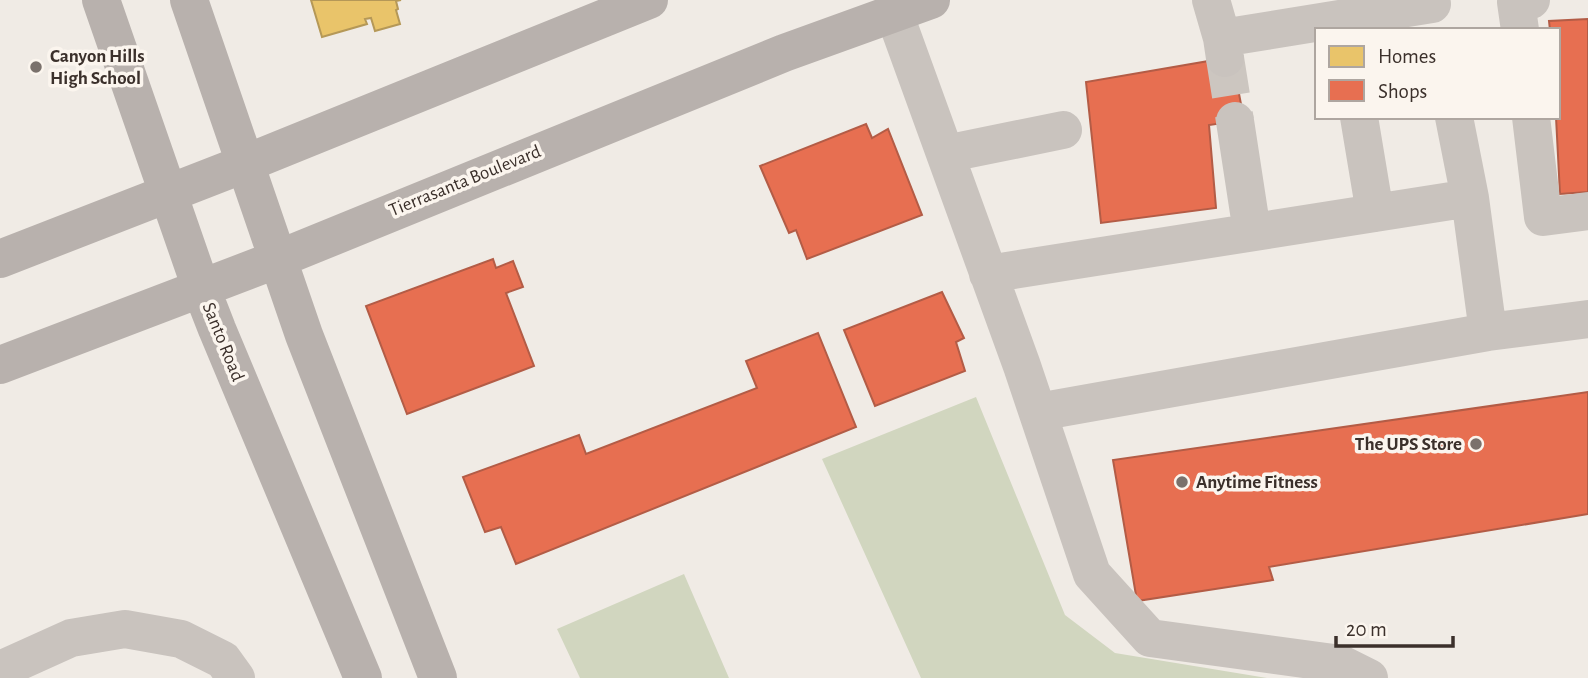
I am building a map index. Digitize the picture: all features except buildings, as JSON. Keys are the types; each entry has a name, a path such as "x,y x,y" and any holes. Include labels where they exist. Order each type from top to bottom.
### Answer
{"main road":[{"name":"Santo Road","path":"101,0 201,288 363,678"},
{"path":"189,0 304,335 438,678"},
{"path":"0,259 244,164 649,0"},
{"name":"Tierrasanta Boulevard","path":"0,365 278,259 664,100 931,0"}],"street":[{"path":"1211,0 1224,48 1315,30"},
{"path":"1520,28 1516,2 1531,0"},
{"path":"1324,28 1433,11"},
{"path":"894,13 1038,412 1092,574 1150,638 1341,664 1370,678"},
{"path":"1359,119 1375,213"},
{"path":"1454,119 1470,198 1488,332"},
{"path":"1531,119 1543,217 1588,211"},
{"path":"1235,121 1252,232"},
{"path":"945,154 1063,130"},
{"path":"989,274 1470,198"},
{"path":"1038,412 1488,332 1588,319"},
{"path":"0,670 71,638 125,629 181,639 223,660 236,678"}],"green space":[{"path":"976,397 1065,615 1115,653 1267,678 921,678 822,459"},
{"path":"684,574 729,678 580,678 557,629"}],"tunnel":[{"path":"1225,58 1235,121"}],"place":[{"name":"Canyon Hills High School","path":"36,67"},
{"name":"The UPS Store","path":"1476,444"},
{"name":"Anytime Fitness","path":"1182,482"}]}
